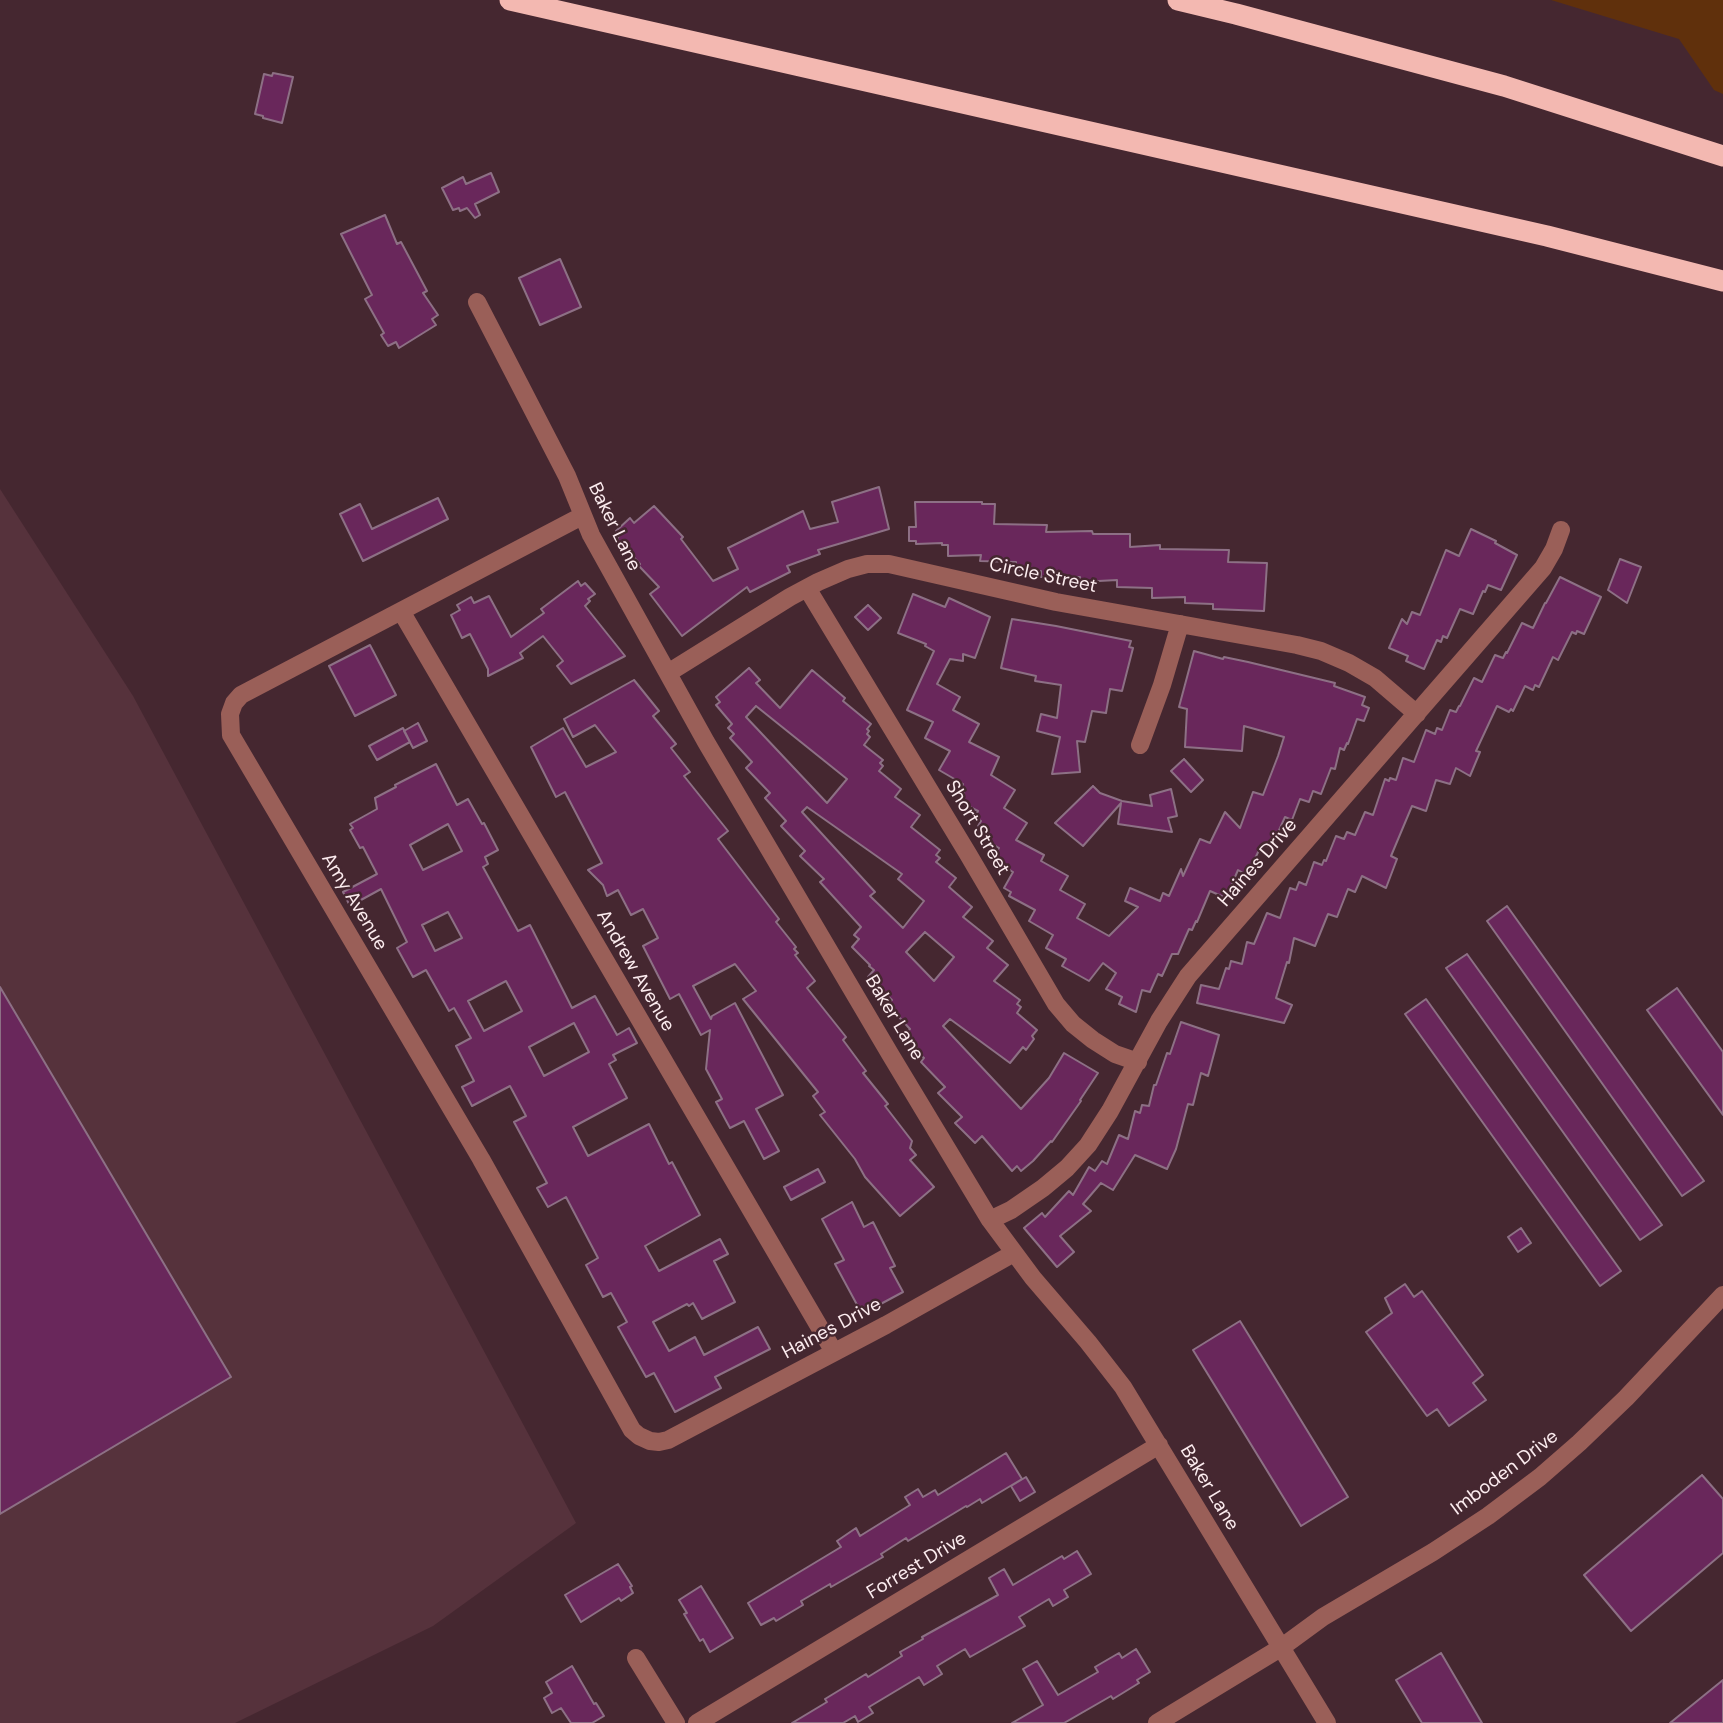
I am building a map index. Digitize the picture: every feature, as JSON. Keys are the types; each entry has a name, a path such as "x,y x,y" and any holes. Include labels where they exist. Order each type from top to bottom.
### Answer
{"highway":[{"path":"510,0 1547,236 1723,281"},
{"path":"1178,0 1504,86 1723,156"}],"street":[{"name":"Baker Lane","path":"477,302 567,476 591,535 706,742 890,1054 990,1220 1033,1278 1123,1387 1327,1723"},
{"name":"Amy Avenue","path":"582,516 241,695 230,714 231,735 481,1159 632,1430 650,1441 668,1440"},
{"name":"Haines Drive","path":"990,1220 1011,1210 1043,1188 1067,1168 1088,1145 1188,976 1543,568 1561,530"},
{"name":"Circle Street","path":"667,673 807,588 848,569 867,564 889,564 1056,602 1321,651 1375,678 1417,714"},
{"name":"Short Street","path":"807,588 1056,1004 1073,1024 1093,1040 1115,1054 1138,1062"},
{"name":"Andrew Avenue","path":"401,611 834,1352"},
{"path":"1140,745 1180,624"},
{"name":"Haines Drive","path":"668,1440 1014,1253"},
{"name":"Imboden Drive","path":"1157,1723 1282,1647 1323,1617 1433,1552 1540,1477 1626,1398 1723,1295"},
{"name":"Forrest Drive","path":"696,1723 1159,1445"},
{"path":"636,1658 676,1723"}],"shaded area":[{"path":"1551,0 1723,0 1723,94 1714,90 1679,39"},
{"path":"0,489 133,696 576,1523 433,1626 235,1723 0,1723"}],"building":[{"path":"273,73 293,77 282,123 255,114 264,74 272,76"},
{"path":"491,173 499,192 475,204 480,215 475,218 467,208 453,210 442,188 463,177 466,184"},
{"path":"385,215 397,244 401,242 427,291 423,293 438,315 432,319 436,325 399,348 396,342 388,346 381,335 384,333 365,299 372,295 341,234"},
{"path":"560,259 581,307 540,325 519,278"},
{"path":"879,487 889,529 818,550 820,554 787,566 790,572 750,592 747,587 682,636 650,594 659,587 617,539 619,536 616,531 630,518 634,523 654,506 683,537 681,539 713,581 738,569 728,548 803,511 810,529 838,522 832,502"},
{"path":"438,498 448,519 363,561 340,514 360,504 372,529"},
{"path":"915,502 995,504 994,524 1047,525 1046,532 1130,534 1130,547 1160,545 1160,549 1229,550 1228,562 1267,563 1264,611 1213,609 1213,604 1185,603 1185,597 1152,598 1152,588 1117,587 1117,580 1080,582 1080,577 1041,577 1041,571 1016,570 1016,562 980,561 981,555 948,556 948,545 916,544 916,541 909,541 909,527 916,527"},
{"path":"1471,529 1517,555 1501,590 1488,585 1473,614 1460,609 1447,638 1443,636 1441,642 1437,640 1424,669 1406,661 1408,656 1389,648 1402,619 1407,624 1412,612 1420,615 1446,550 1459,556"},
{"path":"1620,559 1641,567 1627,603 1608,590"},
{"path":"1560,577 1601,597 1584,634 1572,632 1558,660 1553,657 1539,687 1535,685 1533,690 1525,686 1513,711 1511,709 1509,712 1497,706 1476,751 1480,752 1470,776 1456,768 1450,784 1436,780 1426,811 1412,806 1391,856 1397,859 1386,888 1362,876 1355,892 1348,889 1337,917 1328,914 1315,946 1294,938 1289,963 1287,962 1276,998 1292,1005 1284,1023 1197,1003 1201,985 1219,989 1231,961 1242,964 1247,942 1254,944 1267,913 1280,918 1290,888 1296,890 1299,882 1306,885 1314,862 1322,865 1324,860 1326,861 1336,836 1344,839 1347,832 1355,835 1365,812 1373,815 1385,779 1396,780 1403,758 1414,762 1426,730 1435,734 1437,728 1442,730 1450,710 1456,712 1474,678 1482,682 1495,655 1503,658 1507,653 1522,623 1533,628"},
{"path":"578,581 581,586 585,583 595,594 588,599 590,601 585,606 625,656 571,684 557,666 563,661 543,636 520,653 523,658 488,676 488,669 470,634 462,638 451,615 460,610 457,605 471,597 474,603 489,596 511,637 544,613 541,609"},
{"path":"913,594 945,607 949,598 990,617 975,658 963,654 963,661 950,659 937,684 960,697 953,710 979,724 969,742 999,757 991,775 1015,790 1004,808 1027,823 1016,840 1044,855 1041,861 1068,876 1060,890 1085,904 1077,918 1109,936 1138,907 1125,901 1130,888 1160,901 1163,893 1169,896 1181,869 1183,876 1200,839 1210,843 1225,812 1240,828 1253,792 1263,795 1284,737 1244,726 1242,751 1185,747 1187,709 1179,707 1194,651 1335,683 1334,686 1365,697 1362,705 1369,708 1364,721 1357,719 1348,744 1344,750 1340,748 1335,769 1331,768 1321,794 1313,791 1309,802 1300,799 1292,820 1285,817 1271,848 1262,844 1247,875 1238,870 1226,898 1210,891 1197,922 1192,930 1189,929 1178,954 1172,954 1162,976 1158,974 1150,992 1142,990 1136,1012 1119,1004 1122,997 1106,989 1116,973 1103,963 1089,981 1062,966 1066,959 1046,948 1053,935 1029,921 1035,910 1009,896 1011,892 1004,888 1013,872 992,859 999,848 974,833 981,821 975,817 978,811 960,802 964,793 960,790 963,784 939,770 950,751 925,738 933,722 907,710 934,651 925,646 926,644 898,633"},
{"path":"868,605 881,618 868,630 855,617"},
{"path":"1012,619 1131,641 1129,647 1133,648 1122,691 1110,689 1106,713 1092,711 1085,742 1077,741 1080,772 1052,774 1060,737 1037,731 1041,714 1057,718 1061,685 1035,681 1036,676 1001,668"},
{"path":"370,645 396,695 355,716 329,666"},
{"path":"749,668 760,680 756,683 780,708 812,670 845,698 843,701 871,724 867,729 870,737 864,745 883,760 879,771 901,789 895,797 920,815 911,827 940,850 936,855 940,858 936,862 956,878 949,887 972,907 963,917 993,941 987,948 1008,965 994,981 1020,1000 1017,1004 1021,1007 1017,1013 1037,1030 1026,1050 1023,1047 1010,1063 950,1019 943,1026 1021,1109 1049,1078 1064,1053 1098,1073 1052,1142 1021,1171 1017,1166 1012,1171 982,1136 975,1143 955,1123 962,1117 938,1093 945,1087 921,1062 924,1058 918,1053 920,1051 903,1036 910,1029 887,1004 892,1000 868,977 874,970 852,947 859,939 854,935 861,927 820,882 824,879 800,856 805,851 781,826 786,821 765,798 770,793 746,768 752,762 730,738 734,734 728,728 732,724 716,705 720,702 716,697","holes":["756,706 847,779 827,803 746,717","807,807 902,874 898,879 924,901 903,928 870,896 875,892 802,812","925,932 954,957 934,981 906,952"]},
{"path":"634,680 659,711 653,716 676,744 671,748 690,772 684,776 728,831 718,839 779,919 776,922 796,947 794,949 798,953 795,955 815,981 807,988 846,1037 843,1040 866,1071 863,1073 888,1104 885,1106 912,1141 910,1148 916,1155 910,1160 934,1187 900,1216 865,1177 855,1159 820,1115 825,1112 813,1096 818,1092 743,999 756,991 735,964 693,986 711,1019 735,1003 783,1095 756,1109 779,1151 764,1159 744,1121 730,1128 716,1102 722,1099 706,1069 710,1030 701,1035 679,994 670,999 643,946 658,938 643,909 631,915 618,890 607,896 603,885 588,870 602,863 565,792 556,797 531,747 563,728 586,767 616,752 595,725 573,737 564,719"},
{"path":"418,723 427,741 413,748 404,731"},
{"path":"403,728 410,742 377,760 369,746"},
{"path":"1184,759 1203,780 1191,792 1171,771"},
{"path":"436,764 457,805 468,799 482,824 484,823 498,850 485,857 488,864 483,867 518,931 530,925 572,1008 595,996 617,1035 629,1028 637,1043 613,1055 616,1060 609,1064 627,1098 573,1127 588,1156 649,1124 669,1164 672,1162 700,1215 645,1246 659,1271 720,1239 728,1254 714,1261 735,1302 702,1319 693,1303 689,1306 687,1304 653,1322 669,1351 695,1337 704,1355 758,1327 770,1349 715,1377 721,1388 675,1412 654,1373 646,1377 618,1327 627,1322 611,1293 603,1297 586,1265 598,1258 566,1197 548,1207 537,1188 547,1183 514,1122 526,1116 510,1086 472,1106 462,1087 474,1081 456,1046 471,1038 454,1008 449,1011 426,970 413,977 397,948 407,942 381,889 350,906 343,892 377,874 363,847 360,848 350,830 353,828 350,824 377,809 375,798 396,787 395,785","holes":["448,824 462,851 423,870 410,845","448,912 462,938 435,951 422,925","506,981 522,1011 484,1031 468,1001","574,1023 589,1052 544,1076 529,1047"]},
{"path":"1093,786 1100,793 1122,801 1152,806 1150,795 1171,789 1177,816 1168,818 1172,832 1118,824 1121,803 1083,846 1055,823"},
{"path":"1507,906 1704,1181 1682,1196 1487,921"},
{"path":"1467,954 1662,1225 1640,1240 1446,968"},
{"path":"0,987 231,1377 0,1514"},
{"path":"1677,988 1723,1052 1723,1115 1647,1010"},
{"path":"1426,999 1621,1271 1600,1286 1405,1014"},
{"path":"1181,1022 1219,1035 1208,1076 1201,1073 1193,1105 1188,1104 1176,1149 1167,1169 1135,1155 1113,1190 1101,1183 1083,1204 1091,1211 1060,1236 1074,1252 1057,1267 1024,1228 1042,1213 1045,1217 1069,1191 1073,1195 1089,1167 1095,1171 1102,1161 1107,1164 1119,1135 1128,1139 1135,1111 1140,1113 1142,1105 1149,1106 1154,1085 1167,1053 1170,1054"},
{"path":"818,1169 825,1182 791,1200 784,1187"},
{"path":"852,1202 864,1227 873,1222 895,1266 890,1268 903,1292 862,1314 835,1264 844,1260 822,1219"},
{"path":"1521,1228 1531,1243 1518,1252 1508,1237"},
{"path":"1405,1284 1414,1297 1422,1291 1483,1375 1473,1383 1486,1400 1449,1426 1437,1409 1427,1416 1366,1332 1392,1313 1385,1298"},
{"path":"1240,1321 1348,1497 1301,1526 1193,1350"},
{"path":"1006,1453 1022,1479 982,1503 980,1499 966,1506 908,1541 906,1538 881,1554 883,1557 801,1601 803,1605 776,1621 774,1618 761,1625 748,1603 841,1547 837,1541 856,1528 860,1536 910,1505 905,1497 918,1489 923,1497 935,1490 938,1495"},
{"path":"1702,1475 1723,1499 1723,1553 1631,1631 1584,1575"},
{"path":"1026,1477 1035,1492 1020,1501 1011,1486"},
{"path":"1077,1551 1091,1574 1064,1590 1068,1597 1053,1606 1049,1599 1019,1617 1025,1626 970,1657 965,1649 937,1666 942,1674 924,1685 919,1677 869,1707 873,1713 858,1722 855,1716 843,1723 792,1723 866,1674 868,1677 902,1656 900,1652 923,1639 922,1637 998,1595 989,1578 1004,1569 1013,1585 1062,1556 1064,1559"},
{"path":"618,1564 632,1586 630,1587 633,1593 621,1601 619,1598 581,1622 565,1595"},
{"path":"701,1586 733,1638 710,1652 703,1639 700,1641 679,1600"},
{"path":"1136,1649 1150,1672 1137,1680 1139,1683 1113,1699 1111,1696 1064,1723 1012,1723 1043,1705 1023,1669 1037,1661 1058,1695 1098,1672 1095,1667 1119,1653 1122,1658"},
{"path":"1441,1653 1482,1723 1422,1723 1396,1680"},
{"path":"572,1666 604,1716 592,1723 571,1723 561,1708 552,1713 544,1698 552,1693 546,1682"},
{"path":"1723,1680 1723,1723 1670,1723"}]}
